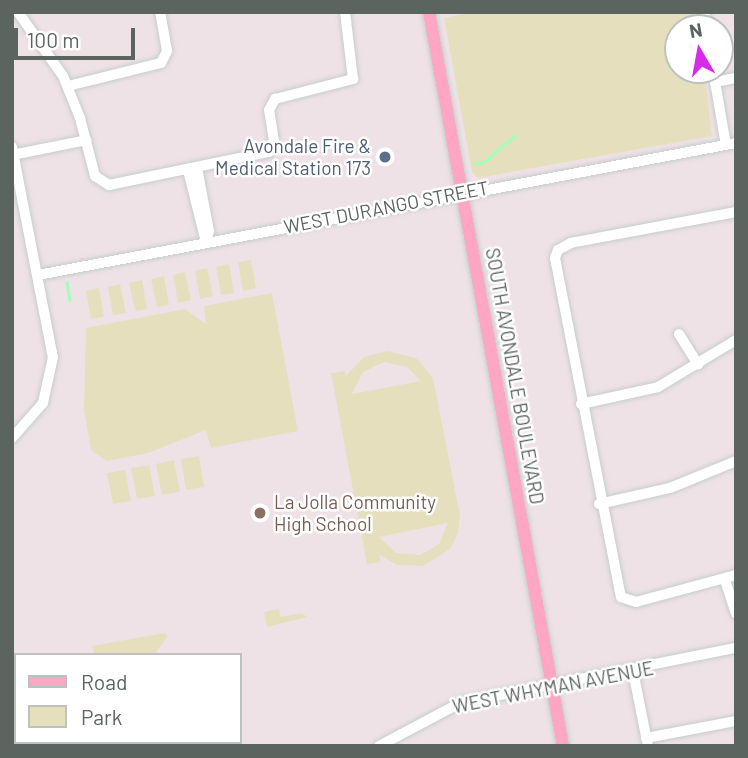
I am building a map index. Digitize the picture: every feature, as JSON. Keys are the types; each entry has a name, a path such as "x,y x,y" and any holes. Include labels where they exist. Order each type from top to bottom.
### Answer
{"main road":[{"name":"SOUTH AVONDALE BOULEVARD","path":"429,12 563,746"}],"street":[{"path":"18,12 45,44 68,86 100,183 113,185 261,156 272,149 272,102 353,79 345,12"},
{"path":"68,86 165,60 160,12"},
{"path":"716,84 731,144"},
{"path":"12,438 39,410 52,371 38,275 13,152 86,140"},
{"name":"WEST DURANGO STREET","path":"38,275 462,192 731,144"},
{"path":"193,169 209,231 206,242"},
{"path":"736,212 570,243 558,250 556,263 600,504 624,600 673,594 736,575"},
{"path":"680,334 698,364"},
{"path":"581,404 649,390 736,340"},
{"path":"600,504 670,488 736,461"},
{"path":"725,579 736,613"},
{"name":"WEST WHYMAN AVENUE","path":"379,746 454,705 634,671 736,648"},
{"path":"634,671 647,742 736,721"}],"green space":[{"path":"472,12 695,12 664,14 664,84 706,84 712,136 478,178 472,172 444,18"},
{"path":"251,260 256,288 243,291 238,262"},
{"path":"229,264 234,293 221,295 216,267"},
{"path":"207,268 213,296 200,299 195,271"},
{"path":"185,272 191,300 178,303 173,275"},
{"path":"164,276 169,305 157,307 151,279"},
{"path":"142,280 147,309 135,311 129,283"},
{"path":"120,284 126,313 113,315 108,287"},
{"path":"99,288 104,317 91,319 86,291"},
{"path":"272,293 298,431 211,448 206,430 148,453 107,461 91,450 84,410 86,328 185,309 206,324 204,306"},
{"path":"387,351 416,358 433,378 460,515 458,533 450,549 423,566 397,565 380,555 380,562 367,564 331,373 345,371 346,376 364,357","holes":["384,362 407,367 421,381 352,394 363,372","448,523 439,544 420,555 396,553 379,537"]},
{"path":"199,456 204,487 186,490 181,459"},
{"path":"174,460 180,492 162,495 156,464"},
{"path":"149,465 155,496 137,499 131,468"},
{"path":"125,470 131,501 113,504 107,473"},
{"path":"279,609 281,617 302,613 307,617 267,627 264,612"},
{"path":"164,633 168,636 158,653 94,653 92,646"}],"waterway":[{"path":"474,163 484,162 514,136"},
{"path":"67,282 70,300"}],"place":[{"name":"Avondale Fire & Medical Station 173","path":"385,157"},
{"name":"La Jolla Community High School","path":"260,513"}]}
